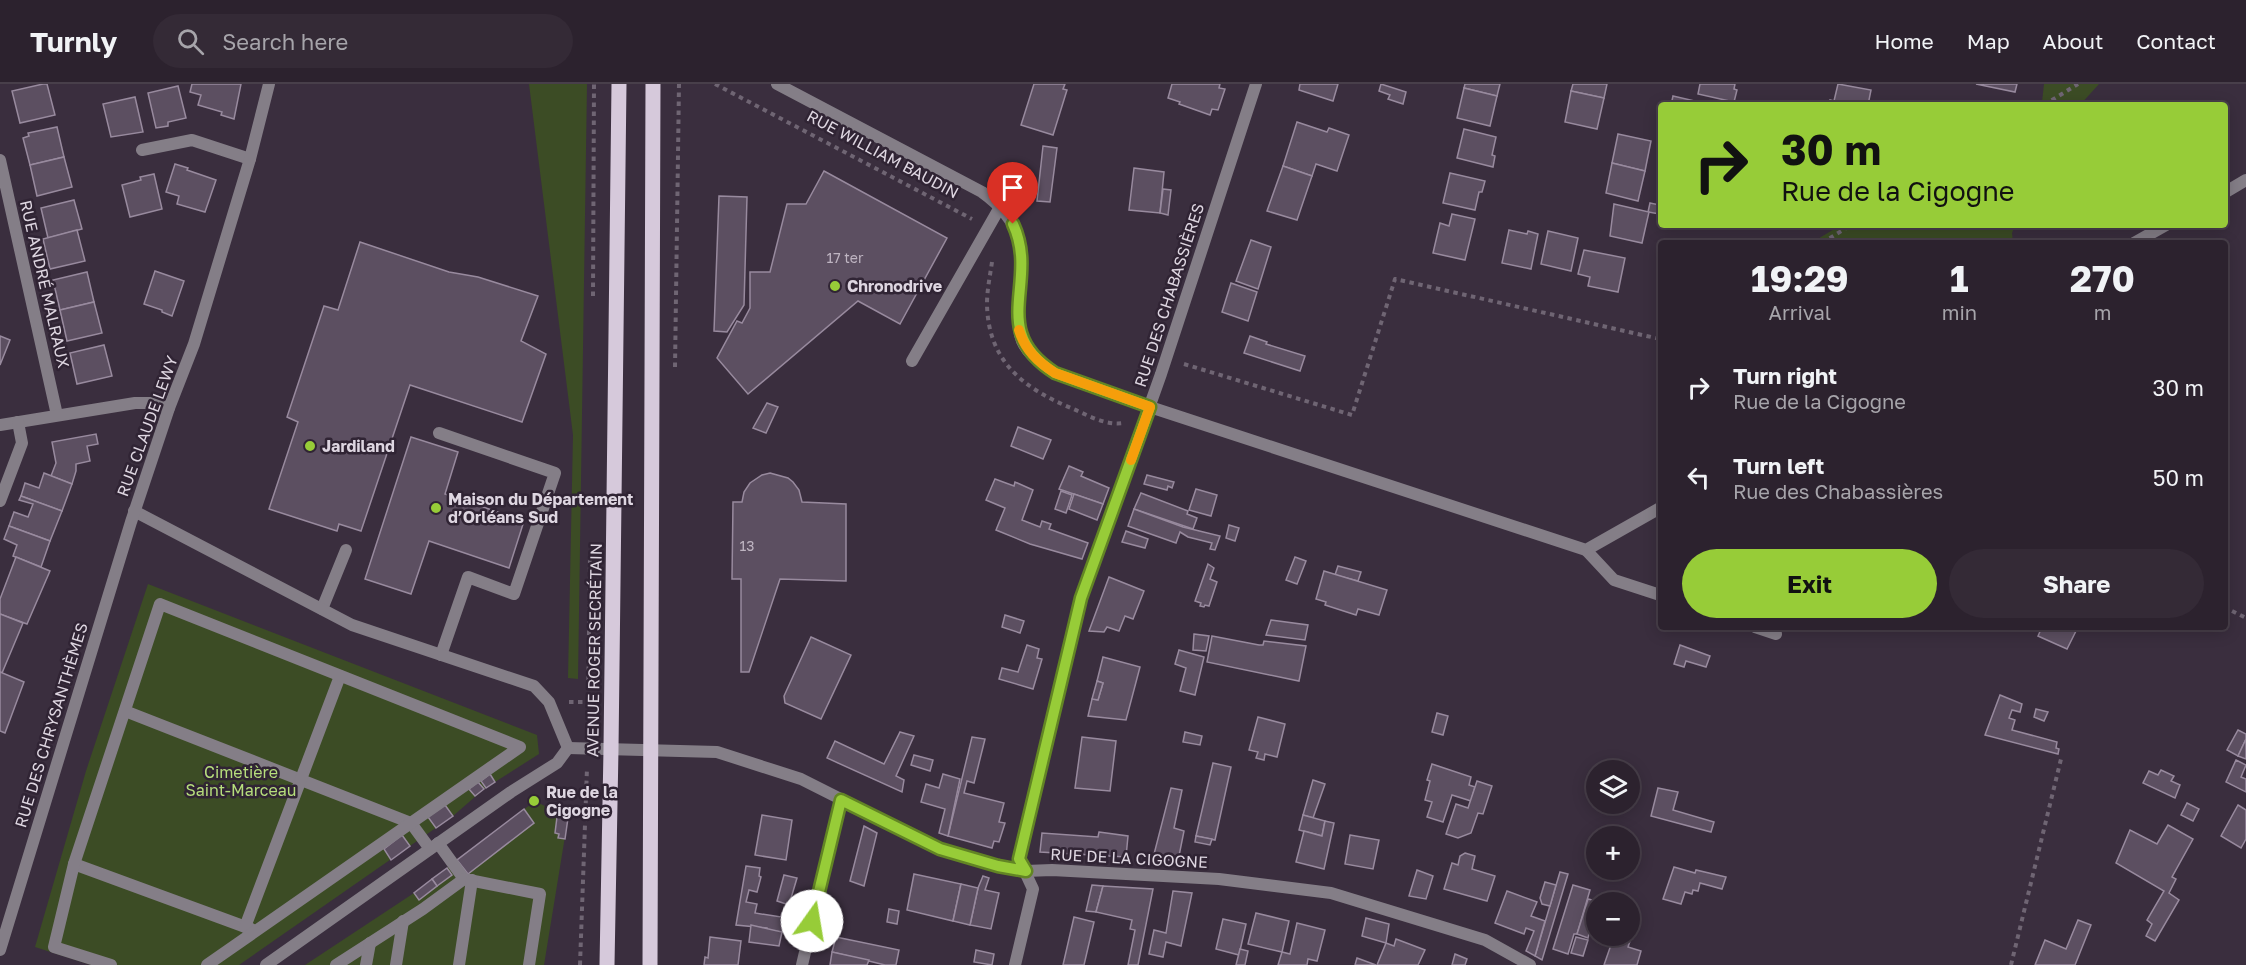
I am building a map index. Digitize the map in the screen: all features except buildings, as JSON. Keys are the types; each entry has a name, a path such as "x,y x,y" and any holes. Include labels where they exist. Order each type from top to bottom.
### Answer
{"main road":[{"name":"AVENUE ROGER SECRÉTAIN","path":"607,965 619,84"},
{"path":"650,965 653,84"}],"street":[{"name":"RUE CLAUDE LEWY","path":"269,84 250,159 194,344 169,408 134,511 352,625 534,686 549,702 568,748"},
{"name":"RUE WILLIAM BAUDIN","path":"777,84 982,192 1000,207 1013,224 1021,243 1018,328 1023,343 1042,364 1055,373 1150,407 1586,550"},
{"name":"RUE DES CHABASSIÈRES","path":"1015,965 1033,889 1019,859 1078,609 1150,407 1256,84"},
{"path":"142,150 192,140 250,159"},
{"name":"RUE ANDRÉ MALRAUX","path":"0,160 57,415"},
{"path":"2228,190 2246,180"},
{"path":"912,361 1000,207"},
{"path":"2139,240 2161,228"},
{"path":"0,425 135,403 153,403 169,408"},
{"path":"0,501 22,443 18,422"},
{"path":"439,433 555,473 514,594 468,577 441,655"},
{"path":"1658,509 1586,550 1614,580 1658,594"},
{"name":"RUE DES CHRYSANTHÈMES","path":"0,950 134,511"},
{"path":"322,609 346,550"},
{"path":"111,965 54,947 74,864 159,604 520,747 411,823 250,929 207,965"},
{"path":"1764,630 1776,634"},
{"path":"250,929 301,780 340,676"},
{"path":"125,711 411,823 468,879 540,894 528,965"},
{"path":"266,965 511,792 557,763 568,748"},
{"name":"RUE DE LA CIGOGNE","path":"568,748 717,752 801,779 940,849 998,866 1026,871 1052,870 1219,879 1331,893 1485,940 1530,965"},
{"path":"802,965 841,800"},
{"path":"74,864 250,929"},
{"path":"338,964 468,879"},
{"path":"459,965 468,879"},
{"path":"396,965 403,921"},
{"path":"366,965 370,943"}],"path":[{"path":"593,298 594,84"},
{"name":"RUE WILLIAM BAUDIN","path":"715,84 973,220 985,234"},
{"path":"2049,102 2078,84"},
{"path":"1827,240 1846,228"},
{"path":"985,234 992,260 987,303 990,332 1006,364 1026,385 1041,395 1108,423 1122,424 1150,407"},
{"path":"1166,359 1352,415 1395,279 1658,339"},
{"name":"AVENUE ROGER SECRÉTAIN","path":"588,702 590,557"},
{"path":"2228,609 2246,618"},
{"name":"AVENUE ROGER SECRÉTAIN","path":"580,965 586,776 589,749"},
{"path":"2011,965 2061,759"}],"green space":[{"path":"529,84 587,84 578,679 568,678 573,435"},
{"path":"2044,84 2099,84 2083,102 2042,102"},
{"path":"1836,228 2014,228 2013,240 1816,240"},
{"name":"Cimetière Saint-Marceau","path":"148,584 537,735 539,754 484,789 453,816 239,965 91,965 35,947 86,771"},
{"path":"535,801 568,818 544,965 305,965 414,893"}],"slow traffic":[{"path":"1019,330 1023,343 1031,353 1055,373 1150,407 1131,460"}],"place":[{"name":"Chronodrive","path":"835,286"},
{"name":"Jardiland","path":"310,446"},
{"name":"Maison du Département d’Orléans Sud","path":"436,508"},
{"name":"Rue de la Cigogne","path":"534,801"}],"route":[{"path":"812,921 841,800 940,849 998,866 1026,871 1019,859 1081,598 1150,407 1055,373 1042,364 1023,343 1018,328 1022,250 1013,224"}]}
